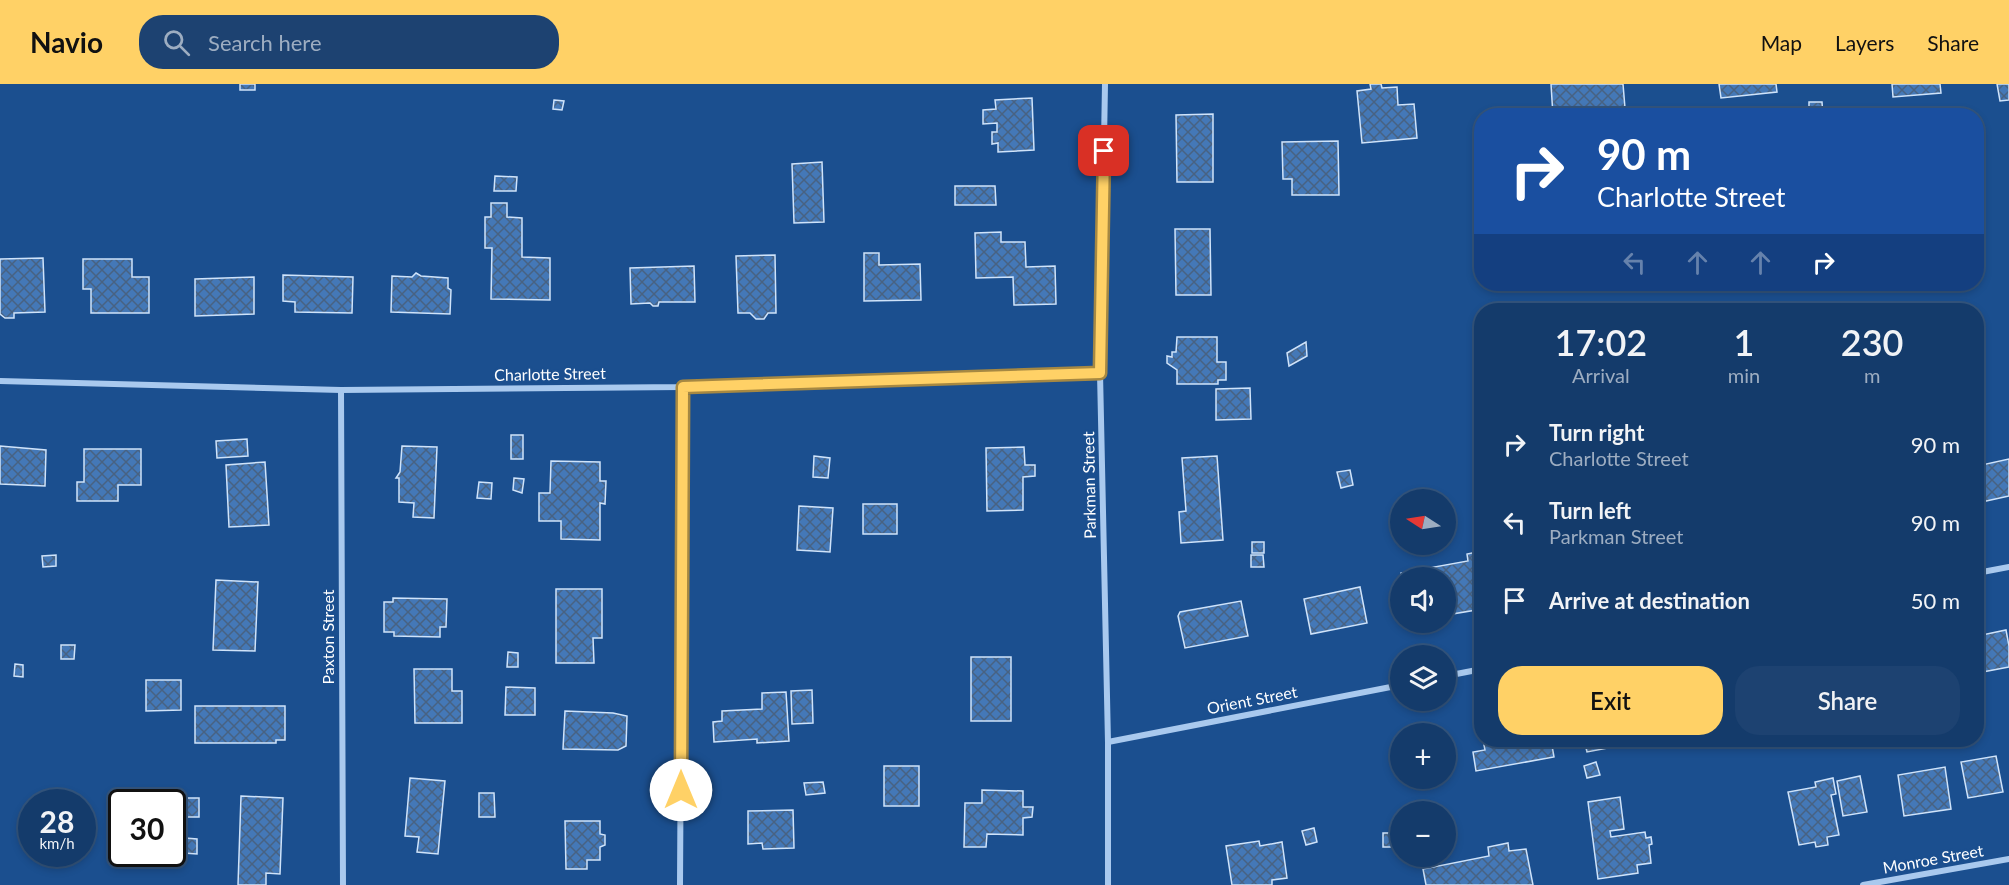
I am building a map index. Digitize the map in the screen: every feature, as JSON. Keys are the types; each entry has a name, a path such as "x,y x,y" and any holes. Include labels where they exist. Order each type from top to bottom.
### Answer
{"street":[{"name":"Parkman Street","path":"1105,84 1100,373 1108,742 1108,885"},
{"name":"Charlotte Street","path":"0,381 341,390 683,387 1100,373"},
{"path":"680,885 683,387"},
{"name":"Paxton Street","path":"341,390 343,885"},
{"path":"1984,572 2009,567"},
{"path":"1456,674 1474,671"},
{"name":"Orient Street","path":"1108,742 1390,687"},
{"name":"Monroe Street","path":"1863,885 2009,859"}],"building":[{"path":"240,84 255,84 255,90 240,90"},
{"path":"1370,84 1381,84 1382,88 1397,87 1398,105 1414,104 1417,138 1362,143 1357,91 1371,89"},
{"path":"1551,84 1623,84 1625,108 1552,108"},
{"path":"1719,84 1776,84 1777,92 1721,98"},
{"path":"1892,84 1940,84 1941,93 1893,97"},
{"path":"1997,84 2009,84 2009,100 2000,101"},
{"path":"1032,98 1034,150 998,152 998,143 992,144 992,132 997,132 997,123 983,124 983,110 996,109 995,100"},
{"path":"554,100 564,101 562,110 553,109"},
{"path":"1809,102 1822,102 1822,108 1809,108"},
{"path":"1213,114 1213,182 1177,182 1176,115"},
{"path":"1338,141 1339,195 1292,195 1292,179 1283,179 1282,142"},
{"path":"822,162 824,222 794,223 792,164"},
{"path":"495,176 517,177 516,191 494,191"},
{"path":"955,186 995,186 996,205 955,205"},
{"path":"491,203 507,203 507,217 522,218 522,257 550,258 550,300 491,299 492,248 485,248 485,217 491,217"},
{"path":"1175,229 1210,229 1211,295 1176,295"},
{"path":"1001,232 1001,242 1025,242 1026,267 1055,266 1056,304 1014,305 1013,277 976,278 975,233"},
{"path":"864,253 879,253 879,265 920,264 921,300 864,301"},
{"path":"775,255 776,313 768,313 764,319 756,319 750,313 738,313 736,256"},
{"path":"43,258 45,312 14,313 14,318 5,318 0,314 0,259"},
{"path":"83,259 132,259 132,277 149,277 149,313 91,313 91,289 83,289"},
{"path":"694,266 695,302 659,302 658,306 650,303 631,304 630,268"},
{"path":"416,273 421,276 448,278 448,288 451,290 450,314 391,312 392,276 412,277"},
{"path":"283,275 353,277 352,313 295,312 295,302 283,301"},
{"path":"254,277 254,314 195,316 195,279"},
{"path":"1177,337 1217,337 1217,362 1226,362 1226,380 1218,380 1218,384 1177,384 1177,370 1167,363 1167,356 1172,357 1172,352 1176,352"},
{"path":"1306,342 1307,356 1289,366 1287,353"},
{"path":"1250,388 1251,419 1216,420 1216,389"},
{"path":"511,435 523,435 523,459 511,459"},
{"path":"247,439 248,456 217,458 216,441"},
{"path":"0,446 46,450 45,486 0,484"},
{"path":"402,446 437,447 434,518 413,517 414,503 399,502 399,478 396,478 400,472"},
{"path":"1024,447 1025,465 1035,465 1035,476 1023,477 1023,510 987,511 986,448"},
{"path":"84,449 141,449 141,485 118,485 118,501 77,501 77,482 84,482"},
{"path":"814,456 830,458 828,478 813,477"},
{"path":"1217,456 1223,540 1181,543 1179,512 1186,511 1182,458"},
{"path":"2009,459 2009,496 1984,501 1984,464"},
{"path":"551,461 600,462 600,481 606,481 605,504 600,503 600,540 561,539 561,521 539,521 539,493 550,493"},
{"path":"265,462 269,525 229,527 226,465"},
{"path":"1350,470 1353,485 1341,488 1337,472"},
{"path":"514,478 524,479 522,493 513,490"},
{"path":"479,482 492,483 491,499 477,498"},
{"path":"863,504 897,504 897,534 863,534"},
{"path":"799,506 833,508 830,552 797,550"},
{"path":"1252,542 1264,542 1264,553 1252,553"},
{"path":"1474,553 1474,610 1456,613 1456,567 1434,567 1468,561 1467,554"},
{"path":"56,555 56,566 43,567 42,556"},
{"path":"1251,555 1263,555 1264,567 1251,567"},
{"path":"216,580 258,582 255,651 213,650"},
{"path":"1360,587 1367,623 1311,634 1304,599"},
{"path":"556,589 602,589 602,638 593,638 594,663 556,663"},
{"path":"393,598 447,599 446,627 440,627 440,637 394,636 394,632 384,632 384,602 393,602"},
{"path":"1241,601 1248,636 1185,648 1178,616 1180,612"},
{"path":"2006,630 2009,667 1984,672 1984,635"},
{"path":"61,645 75,645 74,659 61,659"},
{"path":"508,652 518,653 518,667 507,667"},
{"path":"971,657 1011,657 1011,721 971,721"},
{"path":"15,664 23,665 23,677 14,676"},
{"path":"414,669 452,669 452,691 462,691 462,723 415,723"},
{"path":"146,680 181,680 181,710 146,711"},
{"path":"506,687 535,688 535,715 505,715"},
{"path":"812,690 813,723 792,724 791,691"},
{"path":"786,692 789,741 757,743 757,739 714,742 713,722 722,721 722,711 762,709 762,693"},
{"path":"195,706 285,706 285,740 276,740 276,743 195,743"},
{"path":"565,711 613,713 627,716 626,746 618,750 563,749"},
{"path":"1484,747 1552,747 1554,757 1476,771 1473,752 1485,750"},
{"path":"1586,747 1614,747 1587,752"},
{"path":"1996,756 2003,792 1968,798 1961,762"},
{"path":"1596,762 1600,775 1587,778 1584,766"},
{"path":"884,766 919,766 919,806 884,806"},
{"path":"1945,767 1951,809 1904,816 1898,775"},
{"path":"1860,776 1867,812 1843,816 1837,781"},
{"path":"410,778 445,781 438,854 417,852 419,837 405,836"},
{"path":"1833,778 1836,794 1831,795 1839,835 1827,837 1828,845 1816,847 1815,842 1799,845 1788,792 1816,787 1815,782"},
{"path":"823,782 825,793 806,795 804,783"},
{"path":"982,790 1023,791 1023,807 1033,807 1032,817 1023,818 1023,835 987,834 986,847 964,847 965,803 982,803"},
{"path":"479,793 494,793 495,817 479,817"},
{"path":"241,796 283,798 280,874 266,873 266,885 238,885"},
{"path":"1620,797 1624,829 1610,831 1611,837 1645,832 1646,838 1651,837 1652,844 1649,845 1651,863 1637,865 1638,873 1598,879 1588,802"},
{"path":"186,798 199,798 199,817 186,817"},
{"path":"793,810 794,848 763,849 762,843 748,844 748,811"},
{"path":"565,821 600,821 600,834 605,835 605,845 600,847 600,860 587,860 587,869 566,869"},
{"path":"1314,828 1317,842 1306,845 1302,831"},
{"path":"1383,833 1390,833 1390,847 1383,847"},
{"path":"186,838 197,839 197,854 186,853"},
{"path":"1259,841 1260,846 1282,842 1287,878 1272,880 1272,885 1232,885 1226,846"},
{"path":"1508,843 1509,851 1526,849 1533,885 1426,885 1423,869 1456,867 1456,862 1489,856 1488,847"}],"route":[{"path":"681,790 683,387 1100,373 1104,151"}]}
